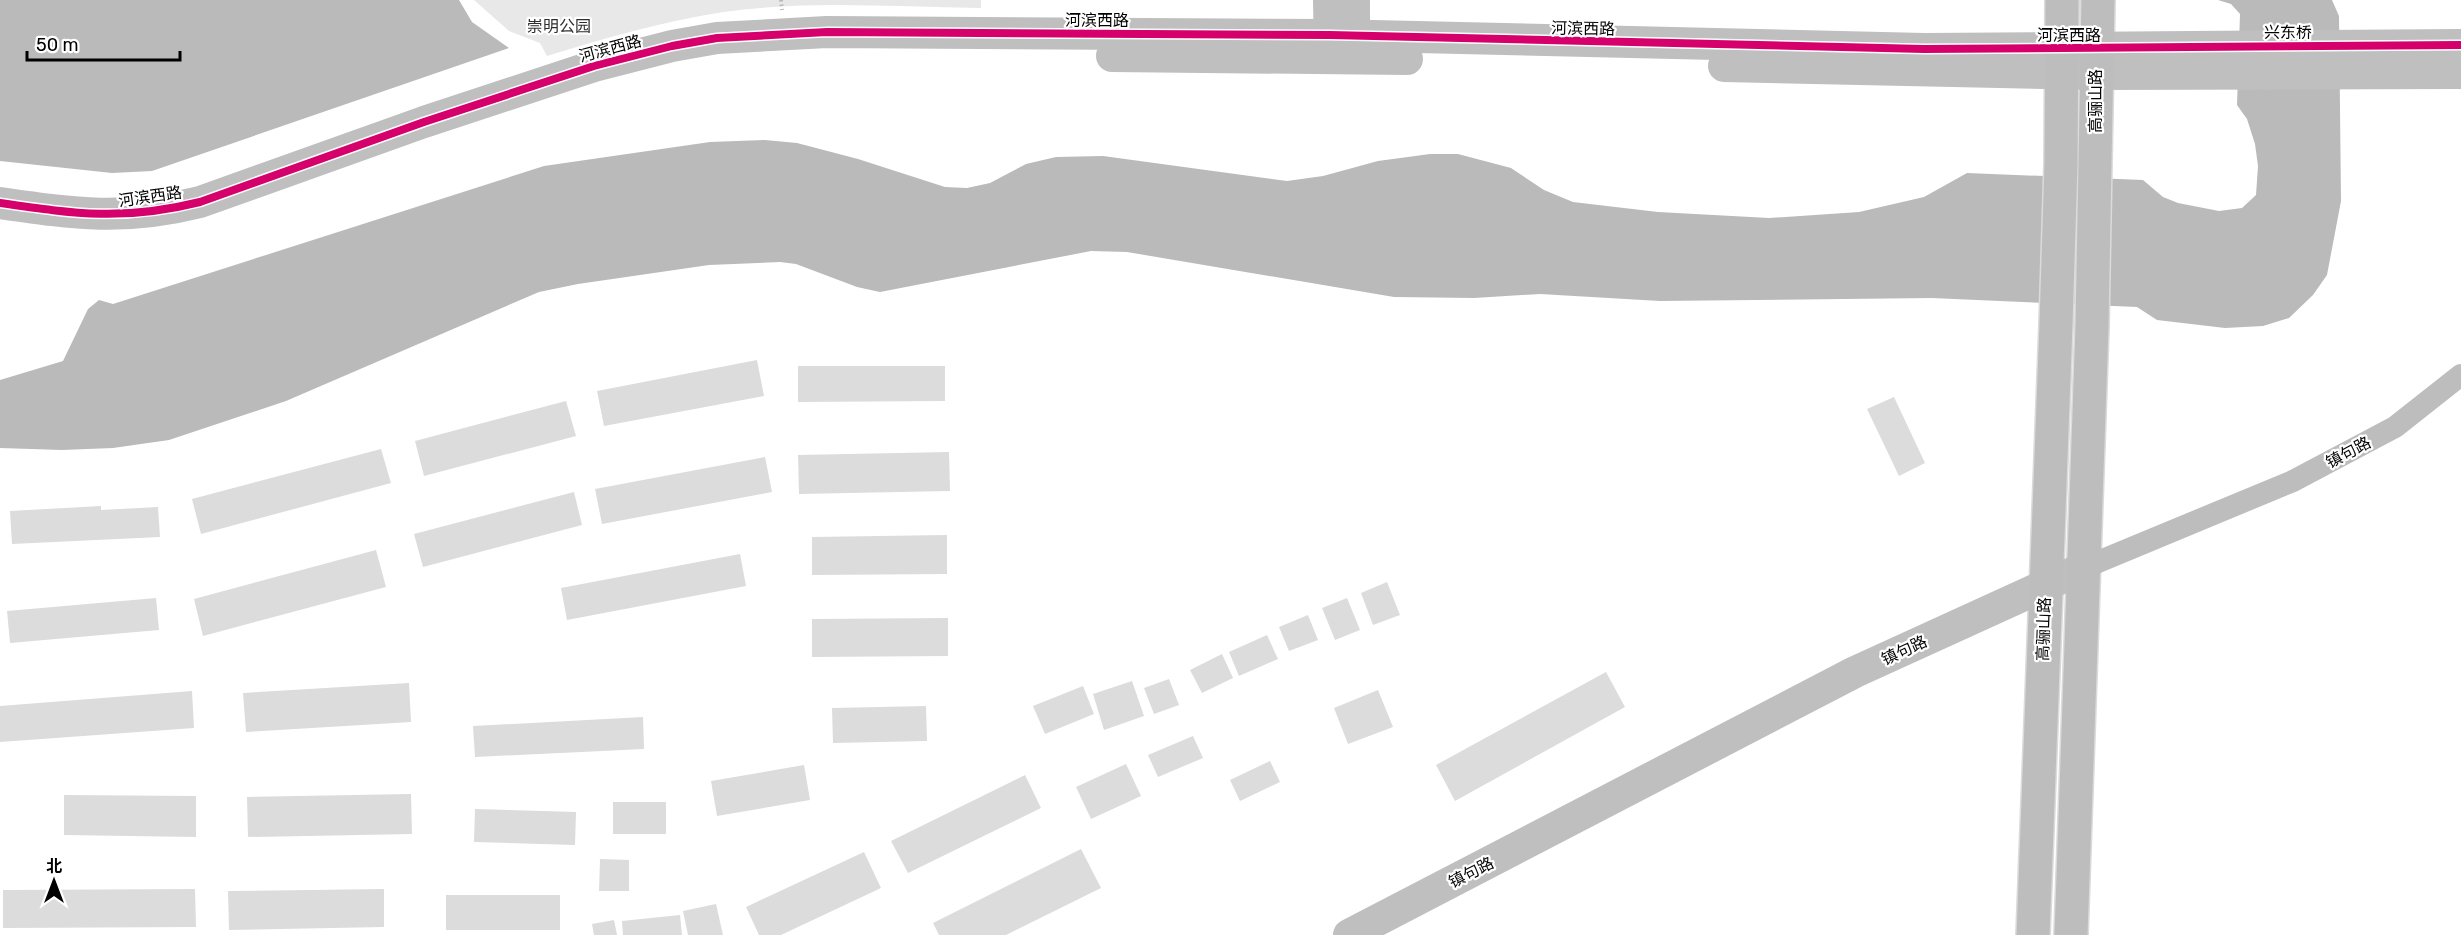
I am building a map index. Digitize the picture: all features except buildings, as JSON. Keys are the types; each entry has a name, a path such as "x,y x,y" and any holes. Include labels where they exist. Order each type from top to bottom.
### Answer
{"main road":[{"name":"高骊山路","path":"2033,935 2061,164 2062,0"},
{"name":"高骊山路","path":"2081,569 2091,327 2098,0"},
{"path":"2070,935 2081,569"}],"street":[{"path":"1329,0 1342,47"},
{"path":"1342,47 1354,0"},
{"name":"河滨西路","path":"0,203 88,215 162,212 200,202 424,122 594,66 672,46 717,38 826,32 1342,47"},
{"path":"2355,59 2461,45"},
{"name":"河滨西路","path":"0,223 41,228 126,232 165,230 208,220 604,83 673,65 721,56 822,52 1342,47 1912,49 2061,61 2355,59"},
{"path":"2355,59 2461,73"},
{"name":"镇句路","path":"1349,935 1855,672 2044,585 2293,481 2395,427 2461,375"}],"green space":[{"name":"崇明公园","path":"474,0 981,0 981,8 820,5 756,8 657,25 547,56 540,43 509,31"}],"shaded area":[{"path":"0,0 459,0 472,22 509,48 152,171 112,173 0,161"},
{"path":"2218,0 2332,0 2339,16 2341,201 2327,275 2313,295 2289,318 2263,326 2225,328 2157,320 2137,307 1932,298 1660,301 1540,294 1474,298 1394,297 1127,252 1091,251 880,292 857,287 796,264 780,262 709,265 539,292 286,401 169,440 113,448 62,450 0,448 0,380 63,361 88,309 99,300 113,304 544,166 710,142 765,140 797,143 858,159 945,187 967,188 990,183 1026,164 1056,157 1103,156 1287,181 1323,176 1378,161 1430,154 1458,154 1511,168 1544,190 1573,202 1658,212 1769,218 1859,212 1924,197 1967,173 2143,180 2163,197 2178,203 2219,211 2242,208 2256,195 2258,166 2255,144 2247,119 2237,105 2240,14 2231,4"}],"cycle path":[{"name":"兴东桥","path":"0,203 77,213 123,214 200,202 424,122 594,66 672,46 717,38 827,32 1330,35 1924,49 2461,45"}]}
